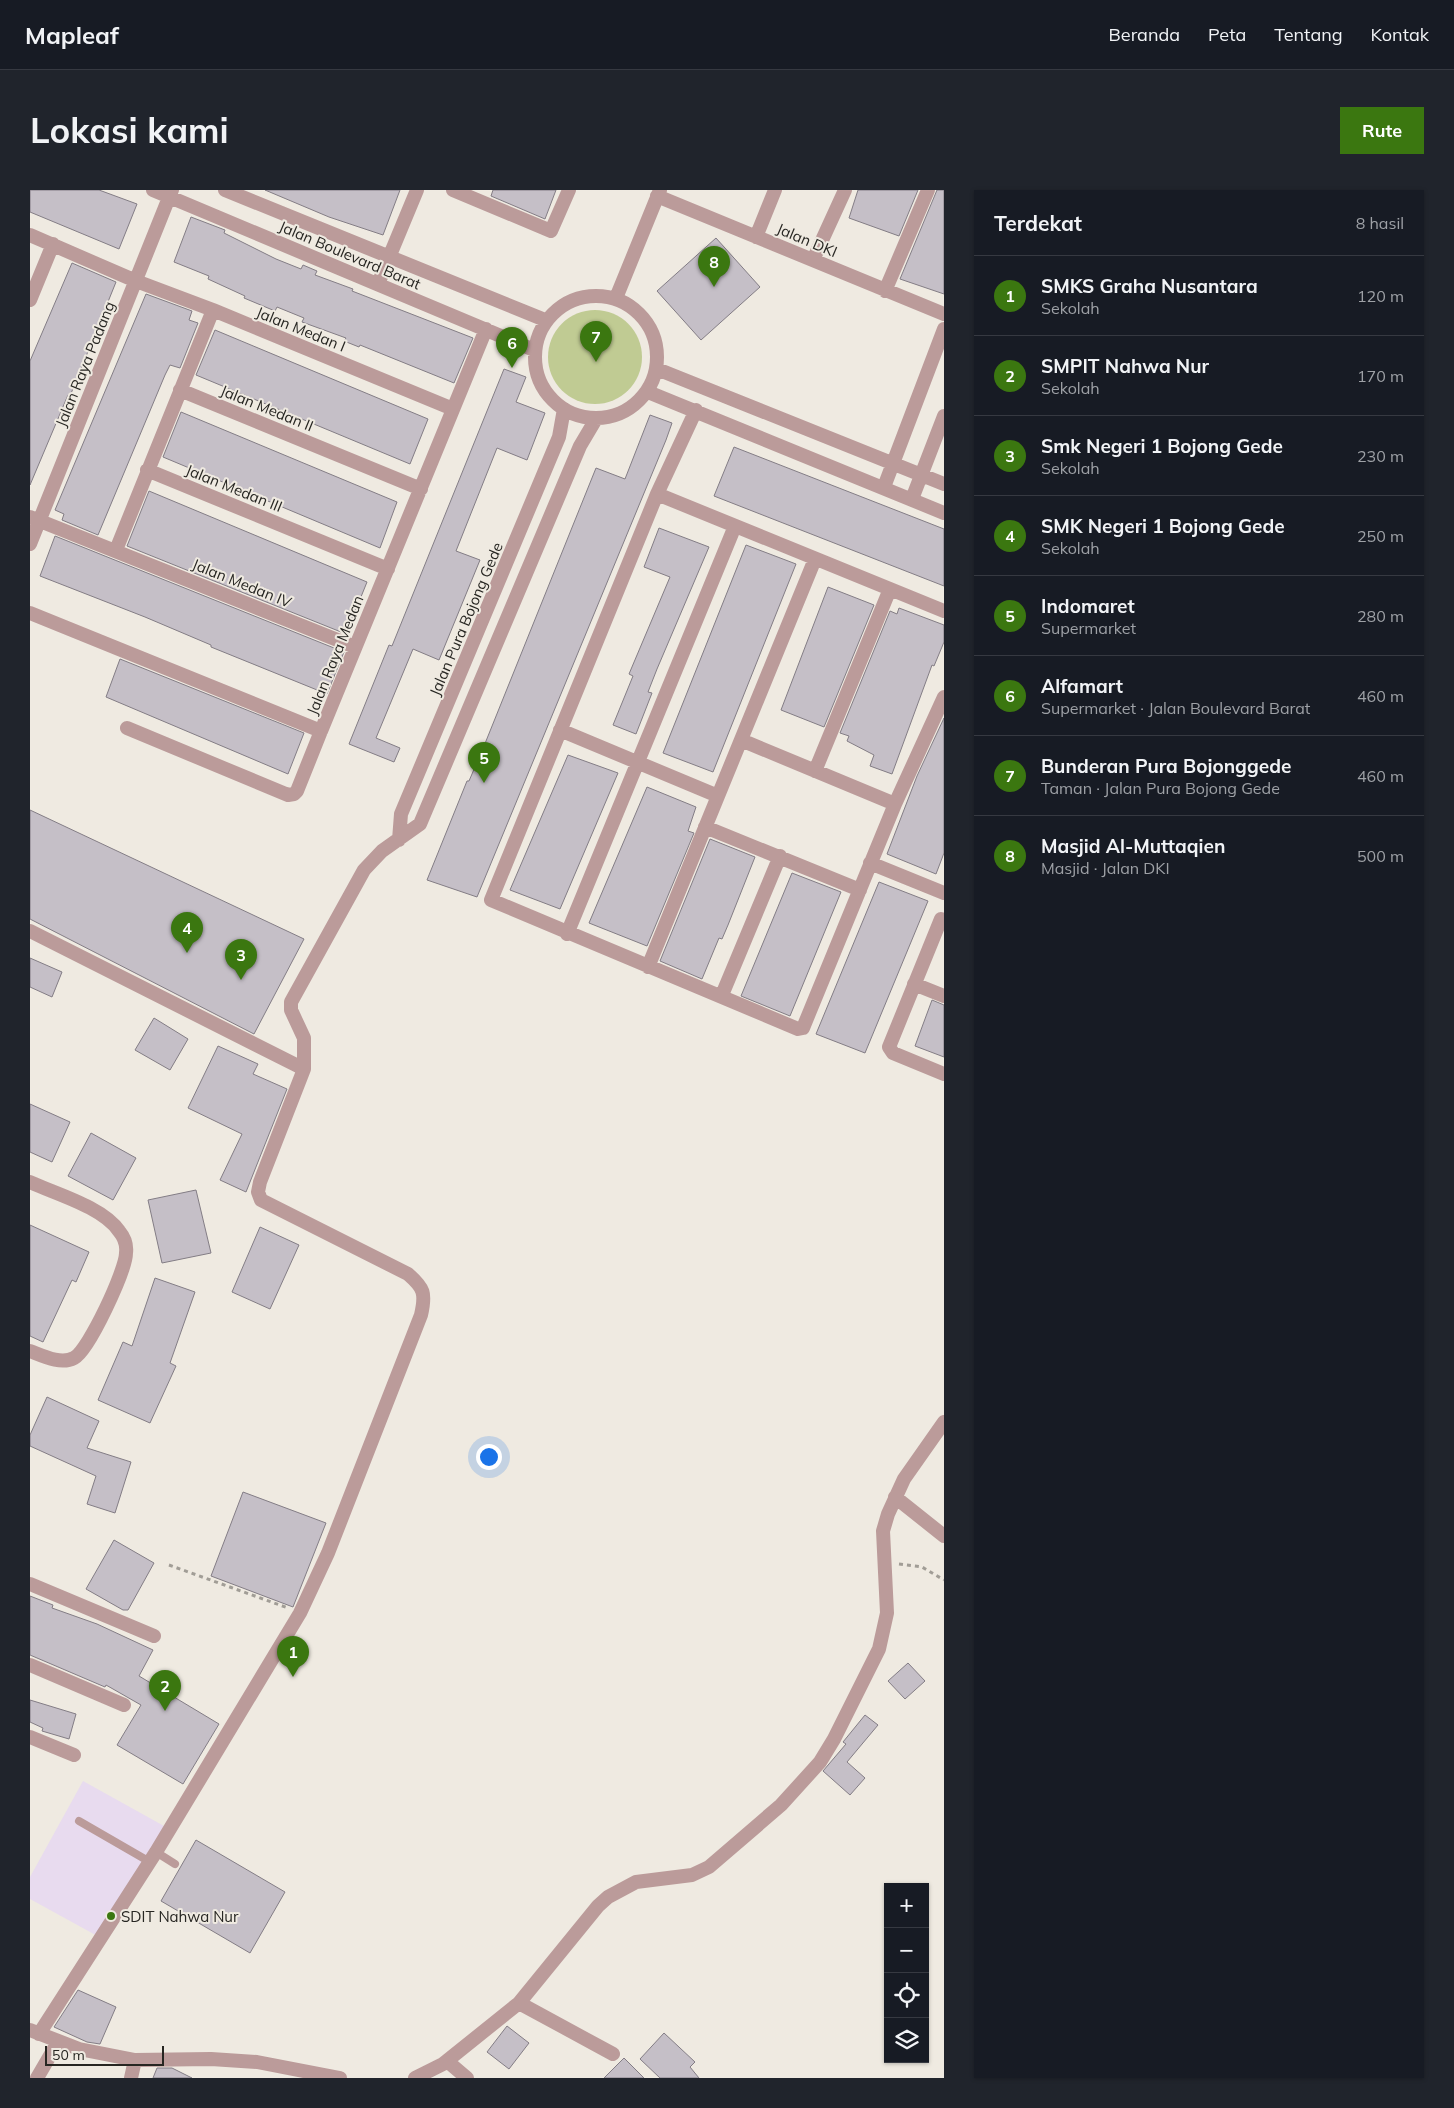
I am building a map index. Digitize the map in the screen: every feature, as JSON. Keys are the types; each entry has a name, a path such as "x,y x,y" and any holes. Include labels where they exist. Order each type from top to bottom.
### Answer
{"street":[{"name":"Jalan Boulevard Barat","path":"153,190 171,194 534,350"},
{"name":"Jalan Boulevard Barat","path":"225,190 545,320"},
{"path":"378,284 417,190"},
{"path":"453,190 551,231 569,190"},
{"path":"756,237 775,190"},
{"path":"813,260 845,190"},
{"path":"885,291 928,190"},
{"path":"616,298 659,193"},
{"name":"Jalan DKI","path":"659,193 756,237 944,314"},
{"name":"Jalan Raya Padang","path":"30,544 35,519 136,282 171,194"},
{"name":"Jalan Medan I","path":"30,235 136,282 213,310 453,409"},
{"path":"30,300 53,244"},
{"path":"590,295 616,298 640,313 655,337 657,369 648,392 633,406 622,412 596,418 579,416 564,410 550,398 540,384 535,367 534,350 538,334 545,320 565,303 590,295"},
{"path":"116,550 213,310"},
{"name":"Jalan Raya Medan","path":"30,613 321,731 486,329"},
{"path":"884,488 944,329"},
{"path":"657,369 944,484"},
{"name":"Jalan Medan II","path":"180,390 420,489"},
{"path":"648,392 696,410 944,513"},
{"name":"Jalan Pura Bojong Gede","path":"399,840 401,814 559,437 564,410"},
{"path":"696,410 657,494 491,900 648,967 722,995 798,1029 803,1028 895,804 944,697"},
{"path":"912,499 944,416"},
{"path":"340,2078 257,2062 211,2059 135,2060 104,2055 58,2042 35,2032 153,1857 300,1612 332,1543 418,1324 425,1299 420,1285 408,1274 261,1200 258,1192 260,1182 304,1069 304,1038 291,1010 291,1002 364,870 382,852 420,824 580,446 596,418"},
{"name":"Jalan Medan III","path":"147,470 388,569"},
{"path":"657,494 944,611"},
{"name":"Jalan Medan IV","path":"35,519 355,647"},
{"path":"568,934 735,526"},
{"path":"648,967 815,559"},
{"path":"815,771 890,589"},
{"path":"127,728 288,795 294,794 297,791 321,731"},
{"path":"560,730 718,796"},
{"path":"741,740 895,804"},
{"path":"705,826 860,890"},
{"path":"722,995 780,856"},
{"path":"870,863 944,893"},
{"path":"943,917 914,984 890,1051 944,1074"},
{"path":"30,931 304,1069"},
{"path":"914,984 944,996"},
{"path":"30,1182 95,1211 109,1220 125,1240 126,1253 122,1270 95,1329 79,1354 74,1358 60,1360 30,1352"},
{"path":"415,2078 447,2061 519,2003 598,1906 608,1897 636,1882 692,1875 709,1867 781,1805 820,1762 834,1739 879,1649 887,1613 883,1531 895,1497 904,1479 944,1422"},
{"path":"895,1497 944,1536"},
{"path":"30,1584 154,1636"},
{"path":"30,1665 124,1705"},
{"path":"30,1737 74,1755"},
{"path":"519,2003 613,2054"},
{"path":"36,2078 58,2042"},
{"path":"130,2078 135,2060"},
{"path":"447,2061 467,2078"}],"lane":[{"path":"79,1821 153,1857 174,1864"}],"path":[{"path":"884,1566 911,1564 932,1572 944,1580"},
{"path":"169,1565 300,1612"}],"shaded area":[{"path":"83,1781 164,1826 101,1938 30,1899 30,1877"}],"green space":[{"path":"595,310 613,314 628,324 638,339 642,357 638,375 628,390 613,400 595,404 577,400 562,390 552,375 548,357 552,339 562,324 577,314"}],"building":[{"path":"30,190 99,190 137,204 119,249 30,212"},
{"path":"265,190 400,190 383,235 329,217"},
{"path":"493,190 556,190 545,219 491,196"},
{"path":"858,190 918,190 899,236 849,218"},
{"path":"937,190 944,190 944,294 900,279"},
{"path":"191,217 225,230 224,233 276,259 301,269 303,265 317,271 315,275 353,289 352,291 473,338 454,383 360,345 359,347 344,341 346,338 302,322 304,318 277,307 275,311 244,298 245,296 208,279 209,276 174,262"},
{"path":"716,238 760,287 701,340 657,291"},
{"path":"72,263 116,282 70,396 68,395 30,485 30,361"},
{"path":"146,294 192,311 189,320 198,323 180,368 170,365 165,375 98,535 62,520 64,514 55,510"},
{"path":"215,330 428,419 410,464 196,375"},
{"path":"504,369 526,377 516,402 545,413 527,460 497,448 456,551 480,560 439,660 413,649 376,738 400,748 394,762 349,744 389,645 392,646"},
{"path":"181,412 397,502 380,548 163,457"},
{"path":"650,415 672,423 666,440 477,897 427,880 467,781 469,781 484,746 596,468 625,479"},
{"path":"734,447 944,529 944,586 714,496"},
{"path":"149,491 367,582 346,634 127,546"},
{"path":"659,528 709,547 648,692 652,693 636,734 613,725 633,676 629,674 670,577 644,567"},
{"path":"55,536 344,652 327,694 211,647 211,645 145,617 40,576"},
{"path":"746,545 796,564 713,772 663,753"},
{"path":"828,587 874,605 824,727 781,710"},
{"path":"899,608 944,625 944,642 934,666 932,665 892,774 870,766 874,755 847,741 849,736 840,733 890,611 897,614"},
{"path":"120,659 304,733 288,774 106,697"},
{"path":"944,718 944,853 936,874 887,854 917,776"},
{"path":"568,755 618,773 560,909 510,890"},
{"path":"647,787 696,807 688,831 694,833 647,946 589,923"},
{"path":"30,810 304,939 254,1034 30,919"},
{"path":"710,839 755,857 722,939 719,938 702,979 660,961"},
{"path":"792,873 841,892 790,1016 741,996"},
{"path":"879,882 928,901 865,1053 816,1034"},
{"path":"30,958 62,972 52,997 30,987"},
{"path":"932,1000 944,1005 944,1057 915,1046"},
{"path":"154,1018 188,1039 170,1070 135,1050"},
{"path":"218,1046 258,1064 253,1074 287,1089 246,1192 220,1180 242,1134 188,1108"},
{"path":"30,1104 70,1122 52,1162 30,1152"},
{"path":"91,1133 136,1158 113,1200 68,1176"},
{"path":"196,1190 211,1253 162,1263 148,1200"},
{"path":"30,1225 89,1252 76,1282 72,1280 43,1342 30,1336"},
{"path":"260,1227 299,1245 270,1309 232,1292"},
{"path":"155,1278 195,1292 170,1363 176,1366 150,1423 98,1400 123,1342 132,1346"},
{"path":"47,1397 99,1421 87,1448 131,1462 115,1513 87,1504 96,1476 30,1446 30,1435"},
{"path":"243,1492 326,1523 293,1607 211,1576"},
{"path":"114,1540 154,1563 128,1610 123,1610 86,1589"},
{"path":"30,1596 53,1605 52,1608 97,1624 153,1650 139,1676 219,1724 183,1784 117,1745 141,1705 106,1685 105,1687 30,1655"},
{"path":"908,1663 925,1681 905,1699 888,1681"},
{"path":"30,1700 76,1714 69,1739 42,1731 43,1728 30,1722"},
{"path":"865,1715 878,1725 847,1762 865,1778 850,1795 823,1771 846,1744 843,1742"},
{"path":"196,1840 285,1892 250,1953 161,1901"},
{"path":"78,1990 116,2007 100,2044 87,2042 54,2027"},
{"path":"507,2026 529,2043 509,2069 487,2052"},
{"path":"664,2033 695,2062 690,2067 699,2078 660,2078 640,2059"},
{"path":"624,2058 644,2078 604,2078"},
{"path":"157,2068 172,2068 192,2078 153,2078"}],"place":[{"name":"Masjid Al-Muttaqien","path":"714,287"},
{"name":"Bunderan Pura Bojonggede","path":"596,362"},
{"name":"Alfamart","path":"512,368"},
{"name":"Indomaret","path":"484,783"},
{"name":"SMK Negeri 1 Bojong Gede","path":"187,953"},
{"name":"Smk Negeri 1 Bojong Gede","path":"241,980"},
{"name":"SMKS Graha Nusantara","path":"293,1677"},
{"name":"SMPIT Nahwa Nur","path":"165,1711"},
{"name":"SDIT Nahwa Nur","path":"111,1916"}]}
